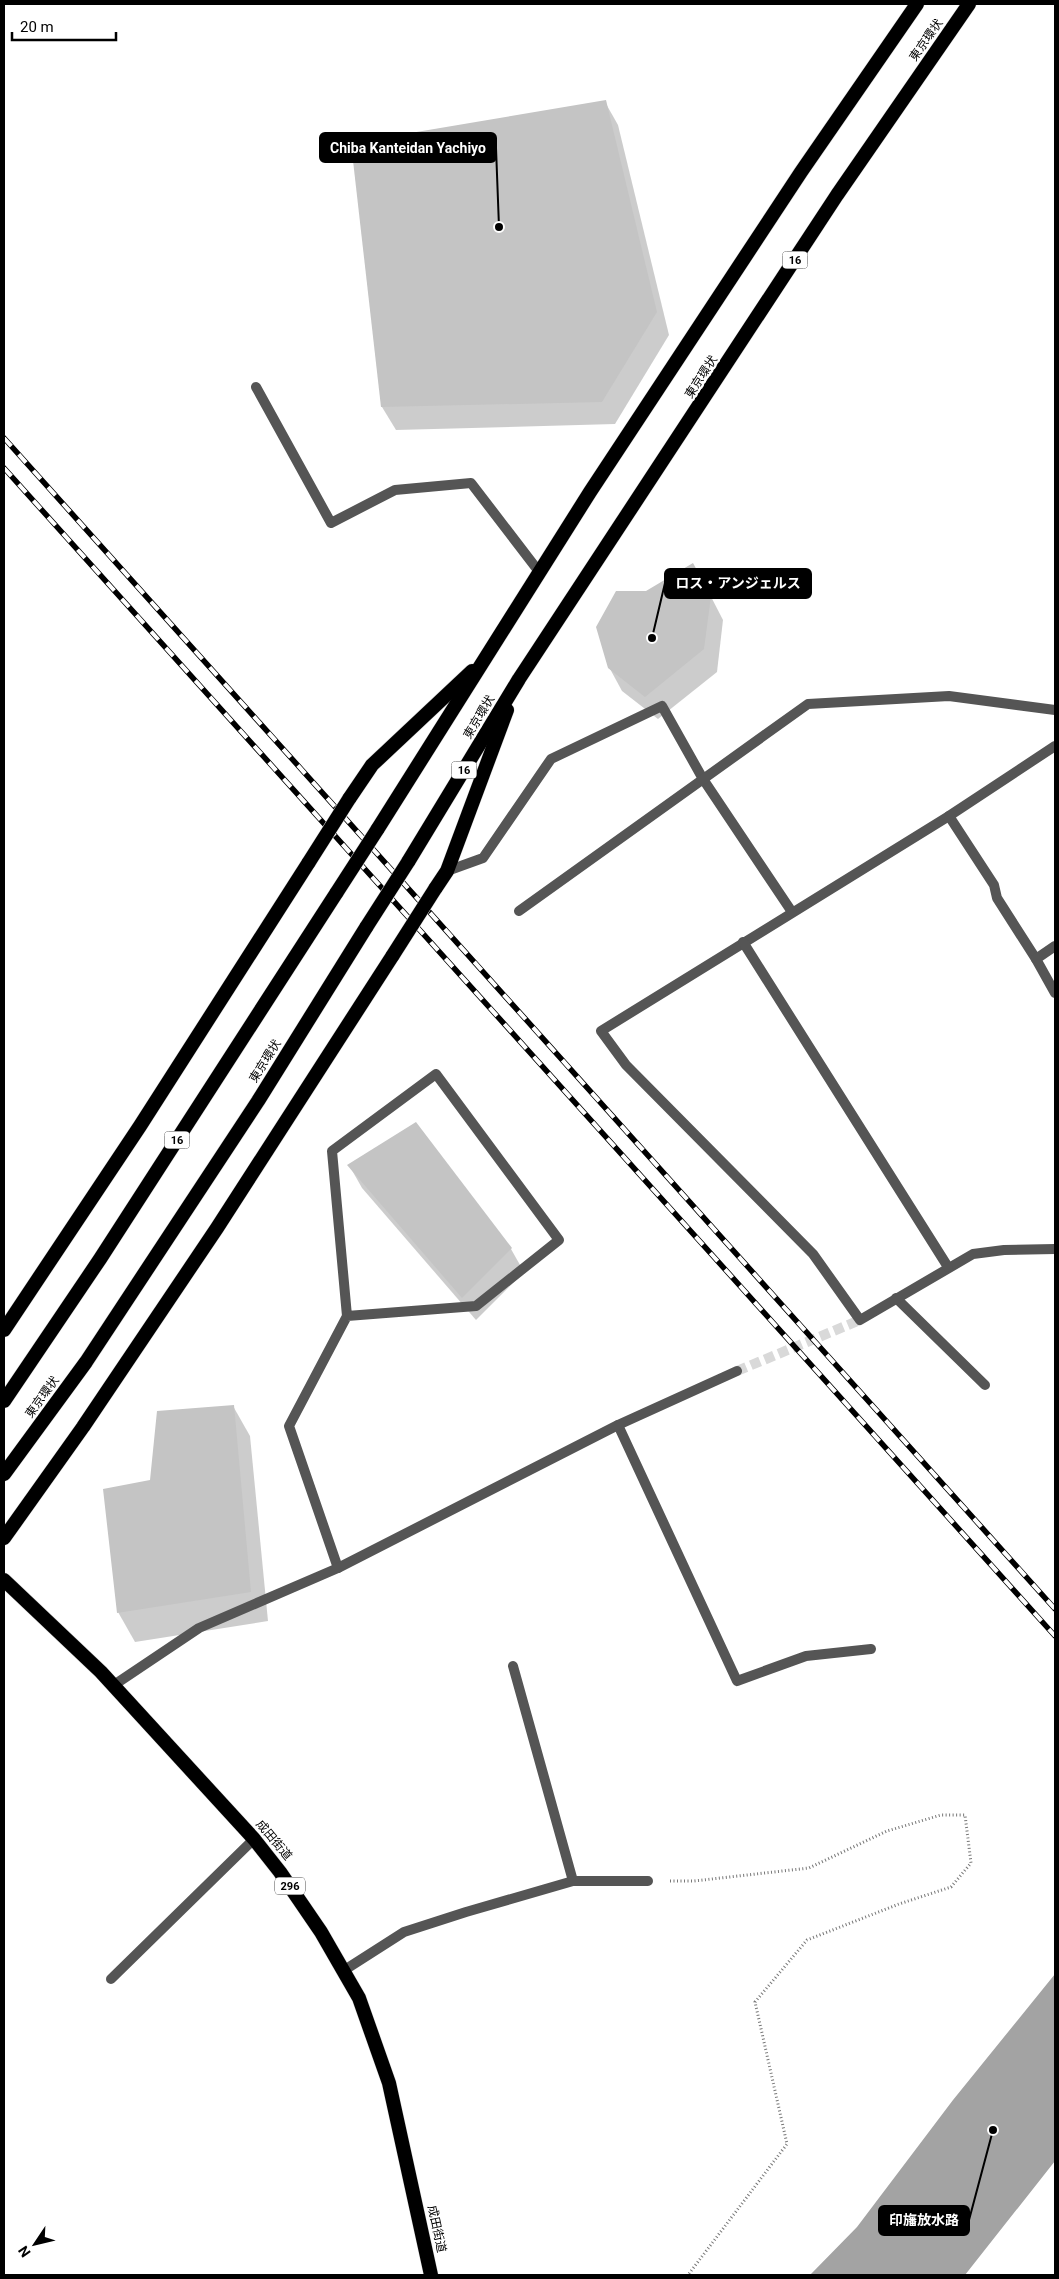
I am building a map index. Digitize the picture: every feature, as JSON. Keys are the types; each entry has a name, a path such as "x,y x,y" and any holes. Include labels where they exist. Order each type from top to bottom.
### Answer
{"highway":[{"name":"東京環状","path":"4,1401 100,1259 337,892 616,453 801,172 916,4"},
{"name":"東京環状","path":"4,1474 86,1362 258,1101 408,862 519,679 837,195 969,4"},
{"path":"4,1330 135,1134 372,765 487,657"},
{"path":"4,1538 83,1427 211,1236 447,871 519,679"},
{"name":"成田街道","path":"4,1580 63,1634 114,1685 254,1839 280,1872 321,1932 359,1998 389,2083 432,2275"}],"street":[{"path":"256,388 331,523 395,490 471,483 540,573"},
{"path":"519,911 808,704 949,696 1055,710"},
{"path":"447,871 483,858 551,759 662,706 703,780 792,912"},
{"path":"1055,746 949,816 601,1031 626,1065 812,1254 860,1320 973,1254 1004,1250 1055,1249"},
{"path":"949,816 994,885 997,898 1036,959 1055,993"},
{"path":"744,942 948,1267"},
{"path":"1036,959 1055,946"},
{"path":"338,1568 288,1426 347,1316 332,1151 436,1074 559,1240 476,1306 347,1316"},
{"path":"896,1298 985,1385"},
{"path":"114,1685 199,1628 338,1568 618,1425 737,1371"},
{"path":"618,1425 737,1681 806,1656 871,1649"},
{"path":"513,1666 573,1881"},
{"path":"111,1979 254,1839"},
{"path":"343,1971 404,1932 466,1912 573,1881 648,1881"}],"path":[{"path":"648,1881 694,1881 809,1868 887,1831 941,1815 965,1815 971,1863 951,1887 899,1904 807,1940 755,2002 787,2144 688,2275"}],"shaded area":[{"path":"1055,1974 1055,2161 965,2275 810,2275 857,2227 953,2100"}],"building":[{"path":"606,100 657,312 602,402 381,407 351,143"},
{"path":"693,563 711,596 704,649 645,697 608,668 596,627 616,591 646,591"},
{"path":"416,1122 512,1248 462,1298 347,1165"},
{"path":"234,1405 251,1592 117,1613 103,1489 150,1480 157,1411"}],"tunnel":[{"path":"737,1371 860,1320"}],"railway":[{"path":"4,438 1055,1609"},
{"path":"4,468 1055,1636"}],"place":[{"name":"Chiba Kanteidan Yachiyo","path":"499,227"},
{"name":"ロス・アンジェルス","path":"652,638"},
{"name":"印旛放水路","path":"993,2130"}]}
